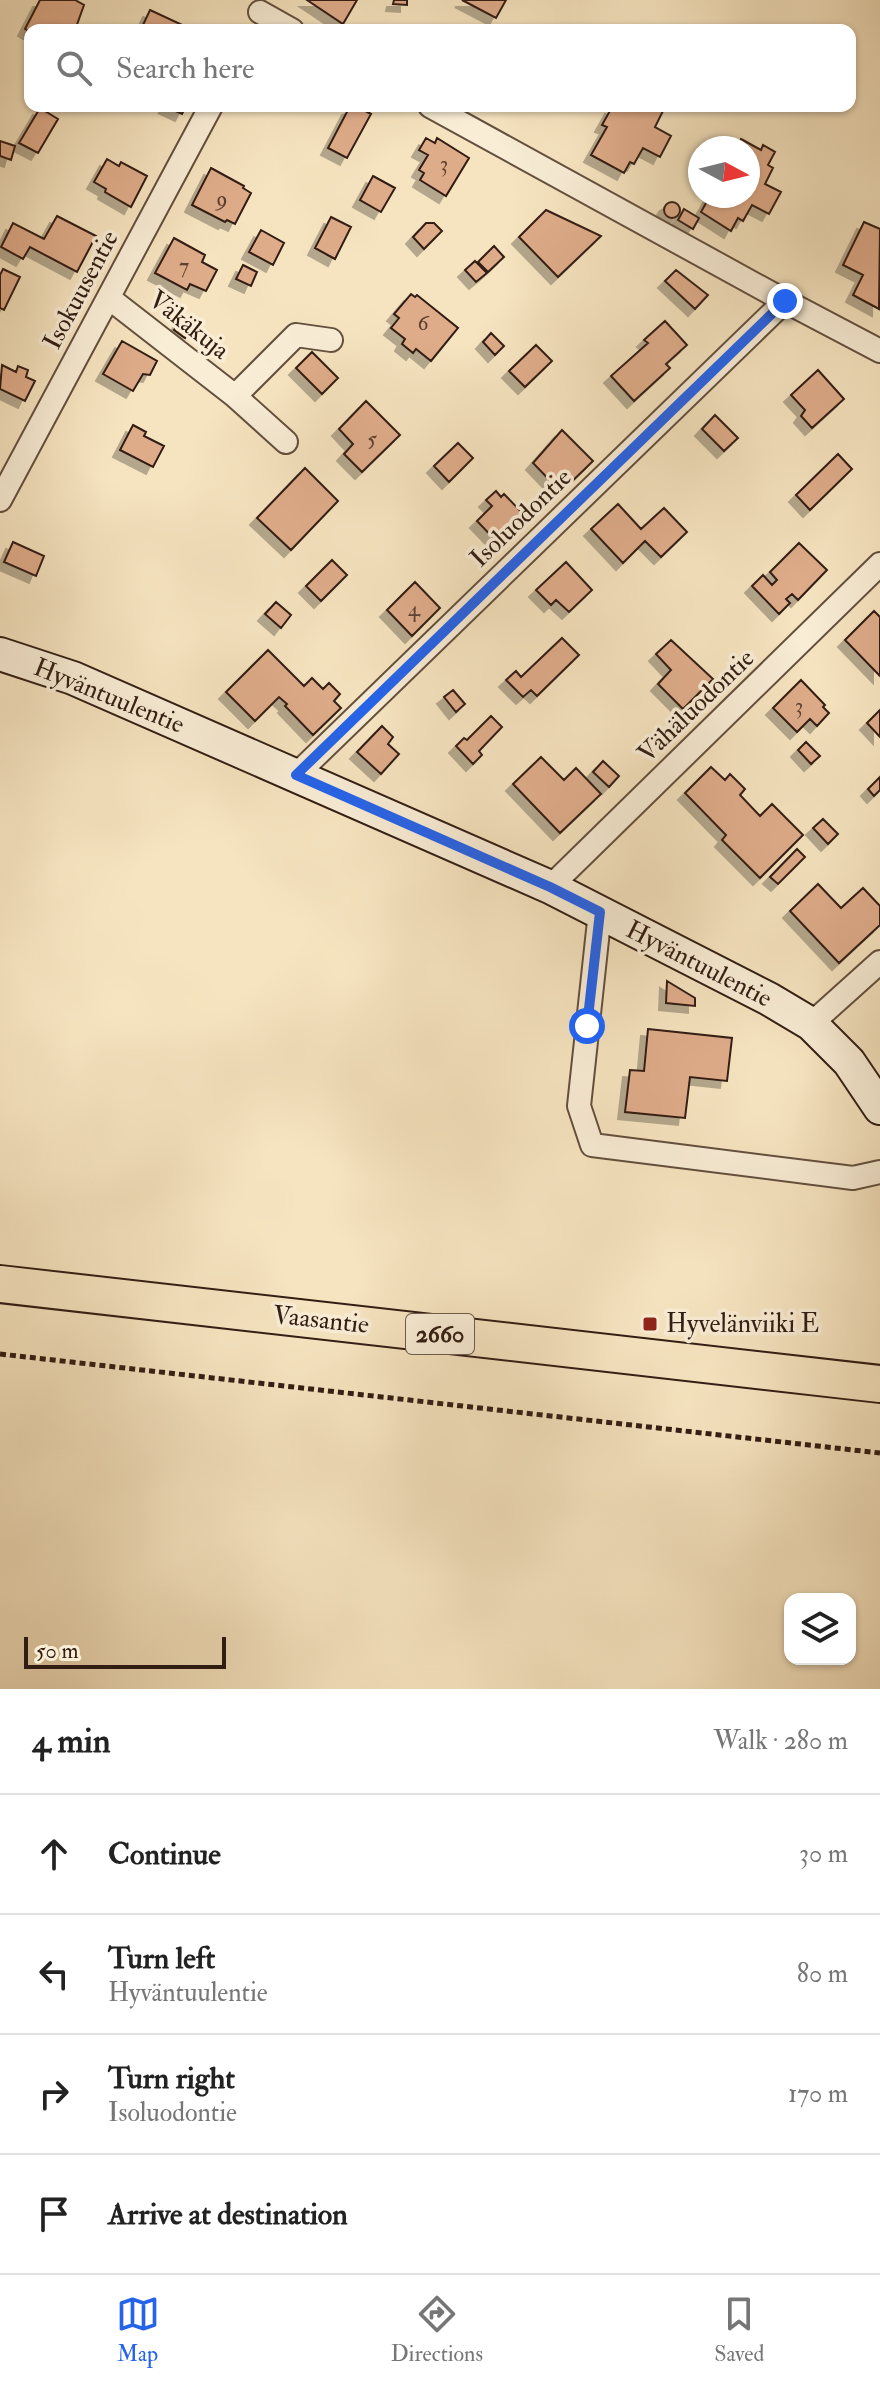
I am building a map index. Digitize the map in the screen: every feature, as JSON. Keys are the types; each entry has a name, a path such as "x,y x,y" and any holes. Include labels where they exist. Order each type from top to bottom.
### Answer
{"main road":[{"name":"Vaasantie","path":"0,1284 880,1384"}],"street":[{"path":"258,14 279,24"},
{"name":"Isokuusentie","path":"0,500 208,112"},
{"path":"441,112 880,351"},
{"name":"Väkäkuja","path":"109,298 235,396 286,442"},
{"name":"Isoluodontie","path":"296,775 785,301"},
{"name":"Väkäkuja","path":"235,396 296,335 331,340"},
{"name":"Vähäluodontie","path":"550,887 880,564"},
{"name":"Hyväntuulentie","path":"0,654 73,678 550,887 769,999 811,1024 849,1062 880,1108"},
{"path":"600,912 579,1106 592,1145 853,1178 880,1172"},
{"path":"811,1024 880,962"}],"path":[{"path":"0,1354 880,1453"}],"building":[{"path":"40,0 75,0 84,5 77,24 28,24"},
{"path":"307,0 357,0 343,24"},
{"path":"394,0 407,0 407,5 393,4"},
{"path":"462,0 506,0 496,18"},
{"path":"150,10 180,24 143,24"},
{"path":"38,112 47,112 58,119 38,153 19,143"},
{"path":"347,112 371,114 347,158 328,148"},
{"path":"609,112 662,112 655,127 671,136 660,157 643,148 634,164 630,162 624,173 591,155 607,127 602,125"},
{"path":"426,138 435,143 437,138 469,158 446,196 420,180 424,173 419,170 428,155 419,150"},
{"path":"0,141 15,146 11,160 0,156"},
{"path":"763,145 775,152 768,165 773,168 765,184 781,192 769,214 758,208 760,149"},
{"path":"107,159 119,166 121,162 147,176 131,207 94,182"},
{"path":"211,168 251,193 235,224 192,205"},
{"path":"373,176 395,188 381,212 360,200"},
{"path":"669,202 675,202 680,210 678,216 669,218 664,213 664,207"},
{"path":"703,208 750,208 743,221 738,218 731,231 701,212"},
{"path":"684,209 699,218 693,229 678,220"},
{"path":"546,210 601,236 558,277 519,237"},
{"path":"57,216 96,236 77,272 30,247 23,259 1,247 13,223 44,239"},
{"path":"331,217 351,227 335,259 315,248"},
{"path":"864,222 880,229 879,309 853,295 863,275 843,265"},
{"path":"426,223 434,223 442,231 424,249 413,237"},
{"path":"261,230 284,243 273,265 249,252"},
{"path":"174,238 205,255 202,262 217,270 206,291 190,284 187,290 155,273"},
{"path":"494,246 504,257 488,272 478,262"},
{"path":"475,261 487,273 476,282 465,270"},
{"path":"243,265 257,272 251,286 236,279"},
{"path":"3,269 20,277 4,310 0,308 0,275"},
{"path":"676,270 708,295 695,309 665,281"},
{"path":"411,294 417,295 458,328 431,361 416,349 413,353 402,344 405,339 391,328 399,318 394,314"},
{"path":"184,315 195,323 185,338 174,330"},
{"path":"665,321 687,345 666,364 670,368 634,401 611,376 648,343 644,340"},
{"path":"491,333 504,346 495,355 483,342"},
{"path":"122,341 157,361 150,375 143,374 133,391 103,374"},
{"path":"536,345 552,361 525,387 509,371"},
{"path":"312,352 338,378 322,394 296,368"},
{"path":"2,365 16,372 18,366 28,370 26,377 35,381 25,401 0,389"},
{"path":"818,370 844,399 812,428 801,416 805,410 791,395"},
{"path":"366,401 400,435 362,472 344,454 353,444 339,429"},
{"path":"715,415 738,438 724,451 702,429"},
{"path":"133,425 146,432 144,436 164,446 153,467 120,450"},
{"path":"562,430 593,461 561,492 533,463"},
{"path":"458,443 473,458 449,482 434,466"},
{"path":"838,454 852,469 810,510 796,495"},
{"path":"305,468 338,501 291,550 257,518"},
{"path":"496,491 501,497 504,494 529,520 501,546 477,521 492,506 486,500"},
{"path":"618,504 641,529 664,508 687,532 661,557 645,541 623,563 591,529"},
{"path":"13,542 44,556 36,576 4,562"},
{"path":"799,543 827,570 798,600 792,594 786,599 790,603 779,614 752,586 763,575 772,585 777,580 770,572"},
{"path":"332,560 347,575 321,601 306,586"},
{"path":"566,562 592,590 569,612 556,600 551,605 536,590"},
{"path":"415,582 440,608 412,636 387,610"},
{"path":"276,602 291,615 281,628 265,614"},
{"path":"874,611 880,617 880,676 845,640"},
{"path":"562,638 579,655 537,696 531,690 523,697 506,680 516,671 521,677"},
{"path":"671,640 713,679 683,709 658,684 671,670 656,654"},
{"path":"268,650 304,686 312,678 323,689 329,683 340,694 334,701 341,708 313,735 279,697 255,721 226,692"},
{"path":"801,680 829,713 817,726 810,719 797,732 773,708"},
{"path":"453,690 465,704 456,712 444,697"},
{"path":"880,710 880,737 867,723"},
{"path":"491,716 502,727 479,751 482,755 473,764 456,746 464,738 467,740"},
{"path":"382,726 393,737 388,744 399,754 381,774 357,752"},
{"path":"806,742 820,756 811,764 798,750"},
{"path":"541,757 564,780 576,768 601,794 560,833 513,784"},
{"path":"603,761 619,776 609,787 593,772"},
{"path":"711,767 725,780 730,774 745,789 740,795 760,816 772,804 803,835 760,878 722,840 726,835 685,793"},
{"path":"880,777 880,790 874,796 868,789"},
{"path":"823,819 838,834 828,844 813,828"},
{"path":"797,849 805,857 778,884 770,877"},
{"path":"818,884 841,908 863,888 880,906 880,925 839,963 790,911"},
{"path":"667,981 695,998 695,1006 666,1003"},
{"path":"648,1029 732,1038 727,1081 690,1077 685,1118 625,1112 630,1070 644,1071"}],"place":[{"name":"Hyvelänviiki E","path":"650,1324"}],"route":[{"path":"587,1026 600,912 296,775 785,301"}]}
